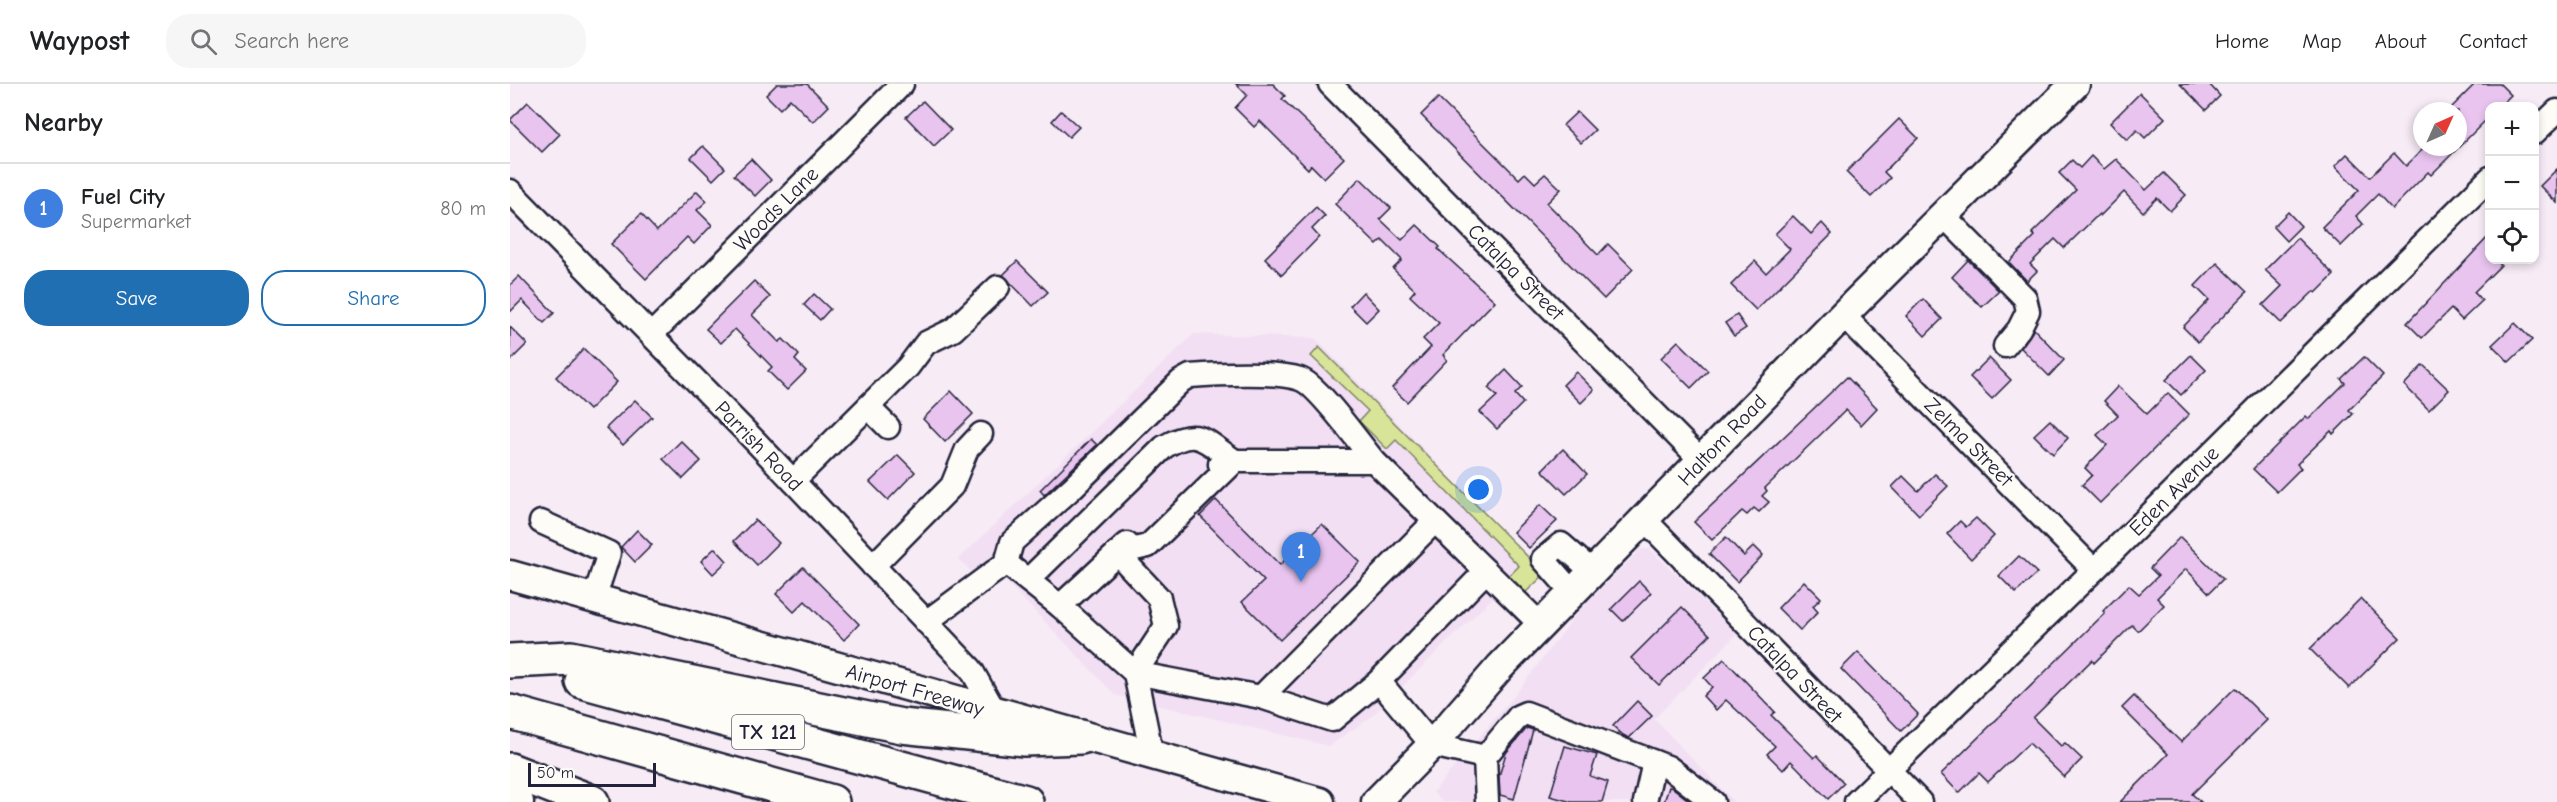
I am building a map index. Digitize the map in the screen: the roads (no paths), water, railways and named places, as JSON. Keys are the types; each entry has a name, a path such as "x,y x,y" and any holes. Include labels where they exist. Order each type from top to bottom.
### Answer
{"highway":[{"path":"510,661 571,658 902,726 1024,739 1081,737"},
{"name":"TX 121","path":"510,661 1026,802"},
{"name":"TX 121","path":"510,712 832,802"},
{"path":"510,770 592,802"}],"main road":[{"name":"Haltom Road","path":"1377,802 1541,625 1843,315 2075,84"},
{"name":"Airport Freeway","path":"510,575 1081,737 1320,802"},
{"path":"1218,775 1255,794 1264,802"},
{"path":"510,799 519,802"}],"street":[{"name":"Woods Lane","path":"651,334 902,84"},
{"name":"Catalpa Street","path":"1330,84 1702,461"},
{"path":"2539,129 2557,111"},
{"name":"Eden Avenue","path":"1856,802 2485,183"},
{"name":"Parrish Road","path":"510,191 793,481 971,669 995,712"},
{"path":"1943,215 2025,298 2028,311 2019,328 2005,346"},
{"path":"793,481 908,367 926,343 953,330 998,287"},
{"name":"Zelma Street","path":"1843,315 2094,570"},
{"path":"926,622 1006,563 1012,542 1072,488 1181,381 1190,376 1266,375 1301,379 1317,392 1374,461 1541,625"},
{"path":"868,407 888,427"},
{"path":"873,566 952,486 967,449 981,434"},
{"path":"1028,580 1164,447 1182,436 1195,435 1235,462"},
{"path":"1060,606 1209,468 1235,462 1374,461"},
{"name":"Catalpa Street","path":"1645,520 1920,802"},
{"path":"1261,697 1435,521"},
{"path":"541,522 609,553 594,599"},
{"path":"1573,593 1543,559 1544,556 1561,544 1593,572"},
{"path":"1117,553 1159,598 1166,626 1135,673 1152,756"},
{"path":"1006,563 1060,606 1135,673 1261,697 1332,720 1379,681 1486,571"},
{"path":"1379,681 1432,745 1485,757"},
{"path":"1487,802 1485,757 1519,716 1526,713 1668,767 1713,802"},
{"path":"1645,802 1654,762"}],"place":[{"name":"Fuel City","path":"1301,582"}]}
